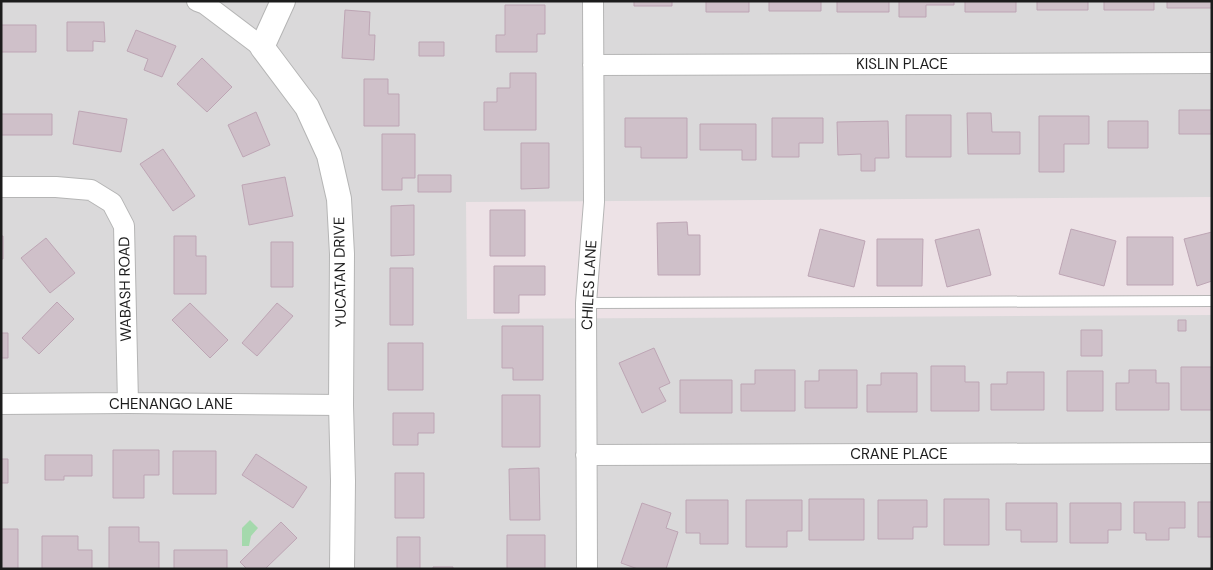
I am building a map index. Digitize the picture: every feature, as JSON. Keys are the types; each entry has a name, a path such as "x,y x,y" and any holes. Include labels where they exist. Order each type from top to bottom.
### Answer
{"street":[{"path":"197,1 205,4 262,47 283,1"},
{"name":"CHILES LANE","path":"587,569 586,302 594,202 593,1"},
{"name":"YUCATAN DRIVE","path":"262,47 307,107 329,155 338,198 342,254 342,569"},
{"name":"KISLIN PLACE","path":"593,65 1212,63"},
{"name":"WABASH ROAD","path":"1,188 56,187 91,190 112,203 124,226 128,403"},
{"name":"CHENANGO LANE","path":"1,404 341,405"},
{"name":"CRANE PLACE","path":"586,455 1212,453"}],"lane":[{"path":"586,302 1212,301"}],"shaded area":[{"path":"1,1 1212,1 1212,197 466,202 467,319 1212,315 1212,569 1,569"},
{"path":"250,520 258,528 251,536 249,546 242,546 242,528"}],"building":[{"path":"634,1 672,1 672,6 634,6"},
{"path":"706,1 749,1 749,12 706,12"},
{"path":"769,1 821,1 821,11 769,11"},
{"path":"837,1 889,1 889,12 837,12"},
{"path":"899,1 954,1 954,5 926,5 926,17 899,17"},
{"path":"965,1 1016,1 1016,12 965,12"},
{"path":"1037,1 1088,1 1088,10 1037,10"},
{"path":"1104,1 1154,1 1154,10 1104,10"},
{"path":"1167,1 1212,1 1212,8 1167,8"},
{"path":"505,5 545,5 545,34 537,34 537,52 496,52 496,35 505,35"},
{"path":"345,10 370,12 369,35 375,35 374,60 342,58"},
{"path":"67,22 104,22 105,42 93,41 93,51 67,51"},
{"path":"1,25 36,25 36,52 1,52"},
{"path":"136,30 176,46 162,77 144,70 148,59 127,51"},
{"path":"419,42 444,42 444,56 419,56"},
{"path":"202,58 232,87 207,112 177,84"},
{"path":"510,73 536,73 536,130 484,130 484,102 497,102 497,88 510,88"},
{"path":"364,79 388,79 388,94 399,94 399,126 364,126"},
{"path":"1179,110 1212,110 1212,134 1179,134"},
{"path":"79,111 127,119 121,152 73,144"},
{"path":"256,112 270,145 243,157 228,125"},
{"path":"967,113 991,113 992,132 1020,132 1020,154 968,154"},
{"path":"1,114 52,114 52,135 1,135"},
{"path":"906,115 951,115 951,157 906,157"},
{"path":"1039,116 1089,116 1089,144 1064,144 1064,172 1039,172"},
{"path":"625,118 687,118 687,158 641,158 641,147 625,147"},
{"path":"772,118 823,118 823,143 799,143 799,157 772,157"},
{"path":"888,121 889,158 875,158 875,171 861,171 861,154 838,155 837,122"},
{"path":"1108,121 1148,121 1148,148 1108,148"},
{"path":"700,124 756,124 756,160 742,160 742,150 700,150"},
{"path":"382,134 415,134 415,178 402,178 402,190 382,190"},
{"path":"521,143 549,143 549,188 521,189"},
{"path":"163,149 195,196 173,211 140,164"},
{"path":"418,175 451,175 451,192 418,192"},
{"path":"285,177 293,216 249,225 242,185"},
{"path":"414,205 414,255 391,256 391,206"},
{"path":"490,210 525,210 525,256 490,256"},
{"path":"687,222 688,235 700,235 700,275 658,275 657,223"},
{"path":"820,229 865,241 854,287 808,276"},
{"path":"979,229 991,275 947,287 935,240"},
{"path":"1071,229 1116,241 1104,286 1059,274"},
{"path":"1212,232 1212,281 1197,286 1184,239"},
{"path":"1,236 3,236 3,259 1,259"},
{"path":"174,236 196,236 196,256 206,256 206,294 174,294"},
{"path":"1127,237 1173,237 1173,285 1127,285"},
{"path":"46,238 75,273 50,293 21,258"},
{"path":"877,239 923,239 922,286 877,286"},
{"path":"271,242 293,242 293,287 271,287"},
{"path":"494,266 545,266 545,295 519,295 519,313 494,313"},
{"path":"390,268 413,268 413,325 390,325"},
{"path":"57,302 74,319 39,354 22,338"},
{"path":"190,303 228,340 210,358 172,320"},
{"path":"277,303 293,316 257,356 242,343"},
{"path":"1178,320 1186,320 1186,331 1178,331"},
{"path":"502,326 543,326 543,380 513,380 513,368 502,368"},
{"path":"1081,330 1102,330 1102,356 1081,356"},
{"path":"1,333 8,333 8,358 1,358"},
{"path":"388,343 423,343 423,390 388,390"},
{"path":"654,348 670,383 659,388 666,401 642,413 619,363"},
{"path":"931,366 965,366 965,382 979,382 979,411 931,411"},
{"path":"1181,367 1212,367 1212,410 1181,410"},
{"path":"755,370 795,370 795,411 741,411 741,384 755,384"},
{"path":"819,370 857,370 857,408 805,408 805,381 819,381"},
{"path":"1129,370 1156,370 1156,383 1169,383 1169,410 1116,410 1116,383 1129,383"},
{"path":"1067,371 1103,371 1103,411 1067,411"},
{"path":"1007,372 1044,372 1044,410 991,410 991,384 1007,384"},
{"path":"881,373 917,373 917,412 867,412 867,385 881,385"},
{"path":"680,380 732,380 732,413 680,413"},
{"path":"502,395 540,395 540,447 502,447"},
{"path":"393,413 434,413 434,433 418,433 418,445 393,445"},
{"path":"113,450 159,450 159,475 144,475 144,498 113,498"},
{"path":"173,451 216,451 216,494 173,494"},
{"path":"256,454 307,487 293,508 242,475"},
{"path":"45,455 92,455 92,476 64,476 64,480 45,480"},
{"path":"1,459 8,459 8,483 1,483"},
{"path":"539,468 540,520 510,520 509,469"},
{"path":"395,473 424,473 424,518 395,518"},
{"path":"809,499 864,499 864,540 809,540"},
{"path":"944,499 989,499 989,545 944,545"},
{"path":"686,500 728,500 728,544 700,544 700,533 686,533"},
{"path":"746,500 802,500 802,531 787,531 787,547 746,547"},
{"path":"878,500 927,500 927,527 913,527 913,539 878,539"},
{"path":"1134,502 1185,502 1185,528 1169,528 1169,540 1146,540 1146,533 1134,533"},
{"path":"1198,502 1212,502 1212,537 1198,537"},
{"path":"642,503 671,513 666,528 678,532 666,569 638,569 621,563"},
{"path":"1006,503 1057,503 1057,542 1021,542 1021,530 1006,530"},
{"path":"1070,503 1121,503 1121,530 1108,530 1108,543 1070,543"},
{"path":"281,522 297,538 265,569 247,569 240,562"},
{"path":"109,527 139,527 139,542 159,542 159,569 109,569"},
{"path":"1,529 18,529 18,569 1,569"},
{"path":"507,535 545,535 545,569 507,569"},
{"path":"42,536 78,536 78,550 92,550 92,569 42,569"},
{"path":"397,537 420,537 420,569 397,569"},
{"path":"174,550 227,550 227,569 174,569"},
{"path":"433,567 453,567 453,569 433,569"}]}
